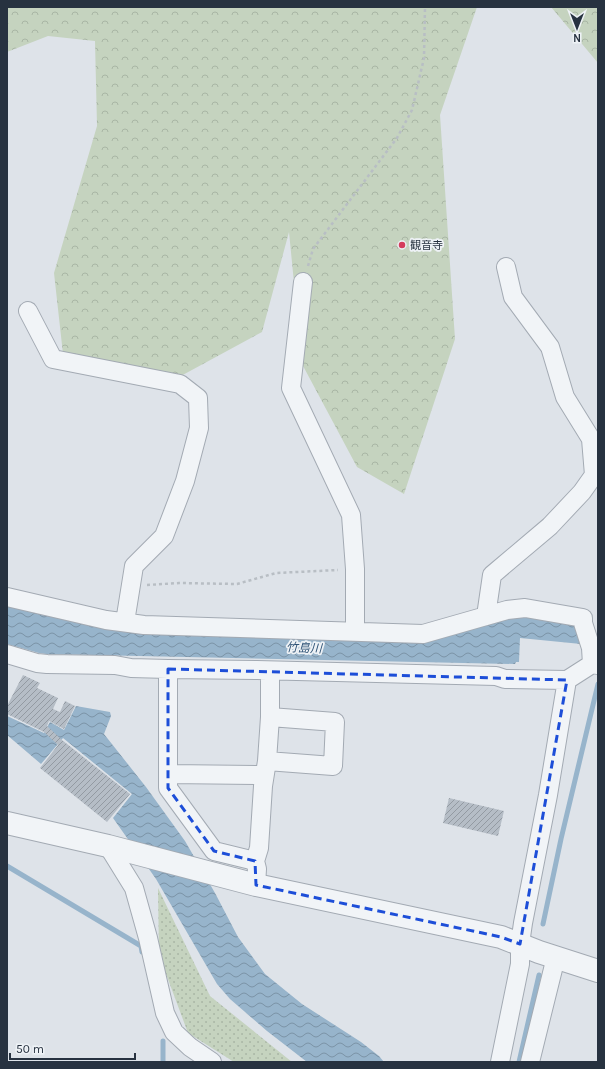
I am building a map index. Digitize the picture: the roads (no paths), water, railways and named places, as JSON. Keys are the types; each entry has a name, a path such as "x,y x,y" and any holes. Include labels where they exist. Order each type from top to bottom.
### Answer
{"street":[{"path":"486,616 492,575 550,526 582,492 594,475 591,439 565,397 550,347 513,296 506,267"},
{"path":"303,282 291,388 351,515 356,631"},
{"path":"28,311 53,359 180,384 198,398 199,428 185,481 164,536 134,566 125,622"},
{"path":"7,597 106,620 144,625 424,634 507,610 525,608 583,618 583,624 594,659 567,680 505,679 496,676 131,668 115,665 37,663 7,654"},
{"path":"168,669 168,788 214,851 255,862"},
{"path":"256,885 257,869 255,862 259,848 263,786 270,718 270,671"},
{"path":"500,1062 520,964 520,944 523,923 548,795 567,680"},
{"path":"168,774 266,768 333,766 335,722 270,718"},
{"path":"7,823 113,847 256,885 501,937 539,952 598,971"},
{"path":"113,847 134,888 148,938 165,1013 174,1032 190,1047 212,1062"},
{"path":"530,1062 556,957"}],"water":[{"name":"竹島川","path":"7,606 123,632 223,635 323,636 508,617 511,619 517,617 518,613 575,622 581,644 520,638 519,662 516,662 515,664 46,654 7,644"},
{"path":"76,706 110,712 111,716 104,734 146,787 185,841 238,937 265,974 302,1004 361,1042 379,1056 384,1062 307,1062 267,1031 230,999 217,984 156,879 113,818 132,794 63,738 41,764 7,735 7,716 44,733 50,722 64,730"}],"waterway":[{"path":"543,924 561,839 598,684"},
{"path":"7,866 141,946 142,952"},
{"path":"519,1062 539,975"},
{"path":"163,1041 163,1062"}],"place":[{"name":"観音寺","path":"402,245"}]}
